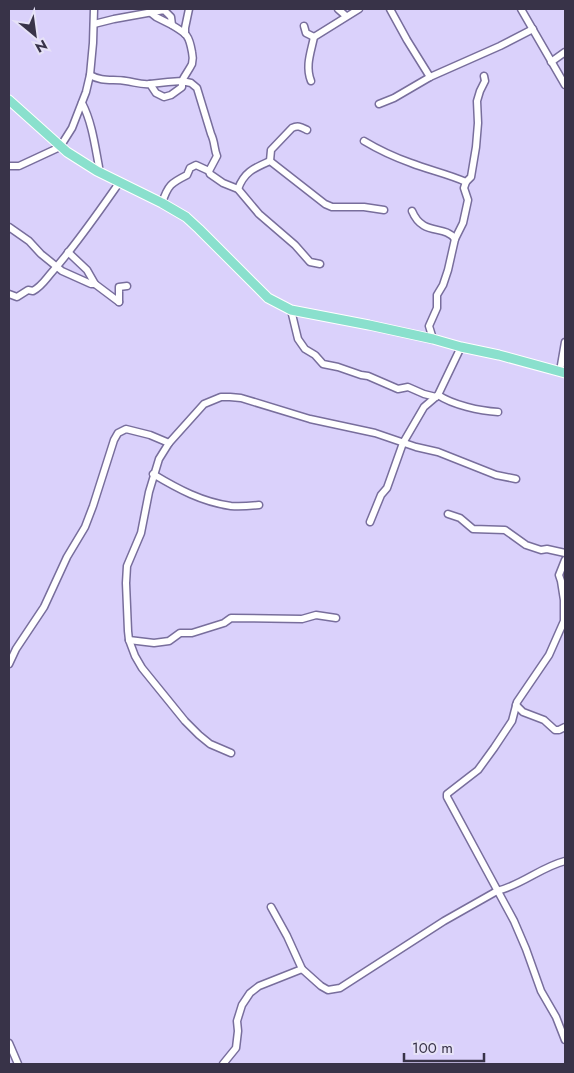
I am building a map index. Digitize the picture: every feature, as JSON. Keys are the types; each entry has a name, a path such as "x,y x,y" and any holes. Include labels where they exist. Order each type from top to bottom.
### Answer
{"main road":[{"path":"9,100 60,147 97,171 186,217 268,298 291,310 433,339 562,372"}],"street":[{"path":"9,166 19,166 60,147 72,128 86,92 90,75 94,9"},
{"path":"94,24 167,9 172,25"},
{"path":"185,35 189,9"},
{"path":"338,9 346,16"},
{"path":"311,81 308,68 314,37 359,9"},
{"path":"390,9 430,77"},
{"path":"523,10 565,85"},
{"path":"150,84 156,93 164,97 171,95 182,87 182,81 192,63 193,57 190,39 172,25 151,13"},
{"path":"304,26 306,33 314,37"},
{"path":"379,104 394,98 430,77 533,29"},
{"path":"551,62 565,52"},
{"path":"90,75 100,80 150,84 191,82 197,88 214,141 217,156 209,171"},
{"path":"433,339 429,326 437,308 437,295 448,270 455,239 463,222 468,200 464,188 466,182 471,177 478,122 478,101 485,81 484,76"},
{"path":"82,103 94,140 99,167 97,171"},
{"path":"270,161 271,150 292,128 299,126 307,130"},
{"path":"364,141 412,164 466,182"},
{"path":"238,189 241,179 252,169 270,161"},
{"path":"270,161 325,204 332,207 364,207 384,210"},
{"path":"162,203 167,188 176,180 187,175 190,168 196,165 209,171 210,174 223,183 238,189 259,214 295,245 310,262 320,264"},
{"path":"9,294 18,297 28,290 33,291 41,287 119,182"},
{"path":"412,211 420,223 433,230 452,234 455,239"},
{"path":"9,227 29,240 41,254 57,267 74,278 95,284"},
{"path":"68,252 87,270 95,284 119,302 119,287 127,286"},
{"path":"291,310 298,339 305,349 315,355 323,364 338,367 361,376 368,376 398,389 408,387 455,403 485,411 498,412"},
{"path":"562,372 565,342"},
{"path":"370,522 381,495 387,488 403,443 424,407 437,396 460,347"},
{"path":"231,753 210,744 199,735 185,721 142,668 129,640 126,607 127,566 141,533 149,492 159,459 169,443 204,404 222,397 258,403 310,419 375,433 438,452 496,475 516,479"},
{"path":"9,664 16,649 44,607 67,557 84,527 118,433 126,429 150,435 169,443"},
{"path":"154,474 186,493 199,498 230,506 259,505"},
{"path":"448,514 460,518 473,529 505,530 526,545 541,550 547,549 565,553"},
{"path":"565,560 559,575 564,600 564,621 549,655 517,702 512,721 478,770 447,794 514,921 541,991 556,1017 565,1040"},
{"path":"129,640 169,641 180,633 192,633 224,623 231,618 302,619 316,615 336,618"},
{"path":"516,705 524,712 544,720 555,730 565,727"},
{"path":"271,907 290,941 302,968 328,990 340,988 444,921 497,891 507,889 565,861"},
{"path":"223,1064 236,1048 237,1021 242,1005 250,993 260,986 302,968"},
{"path":"9,1042 18,1064"}]}
